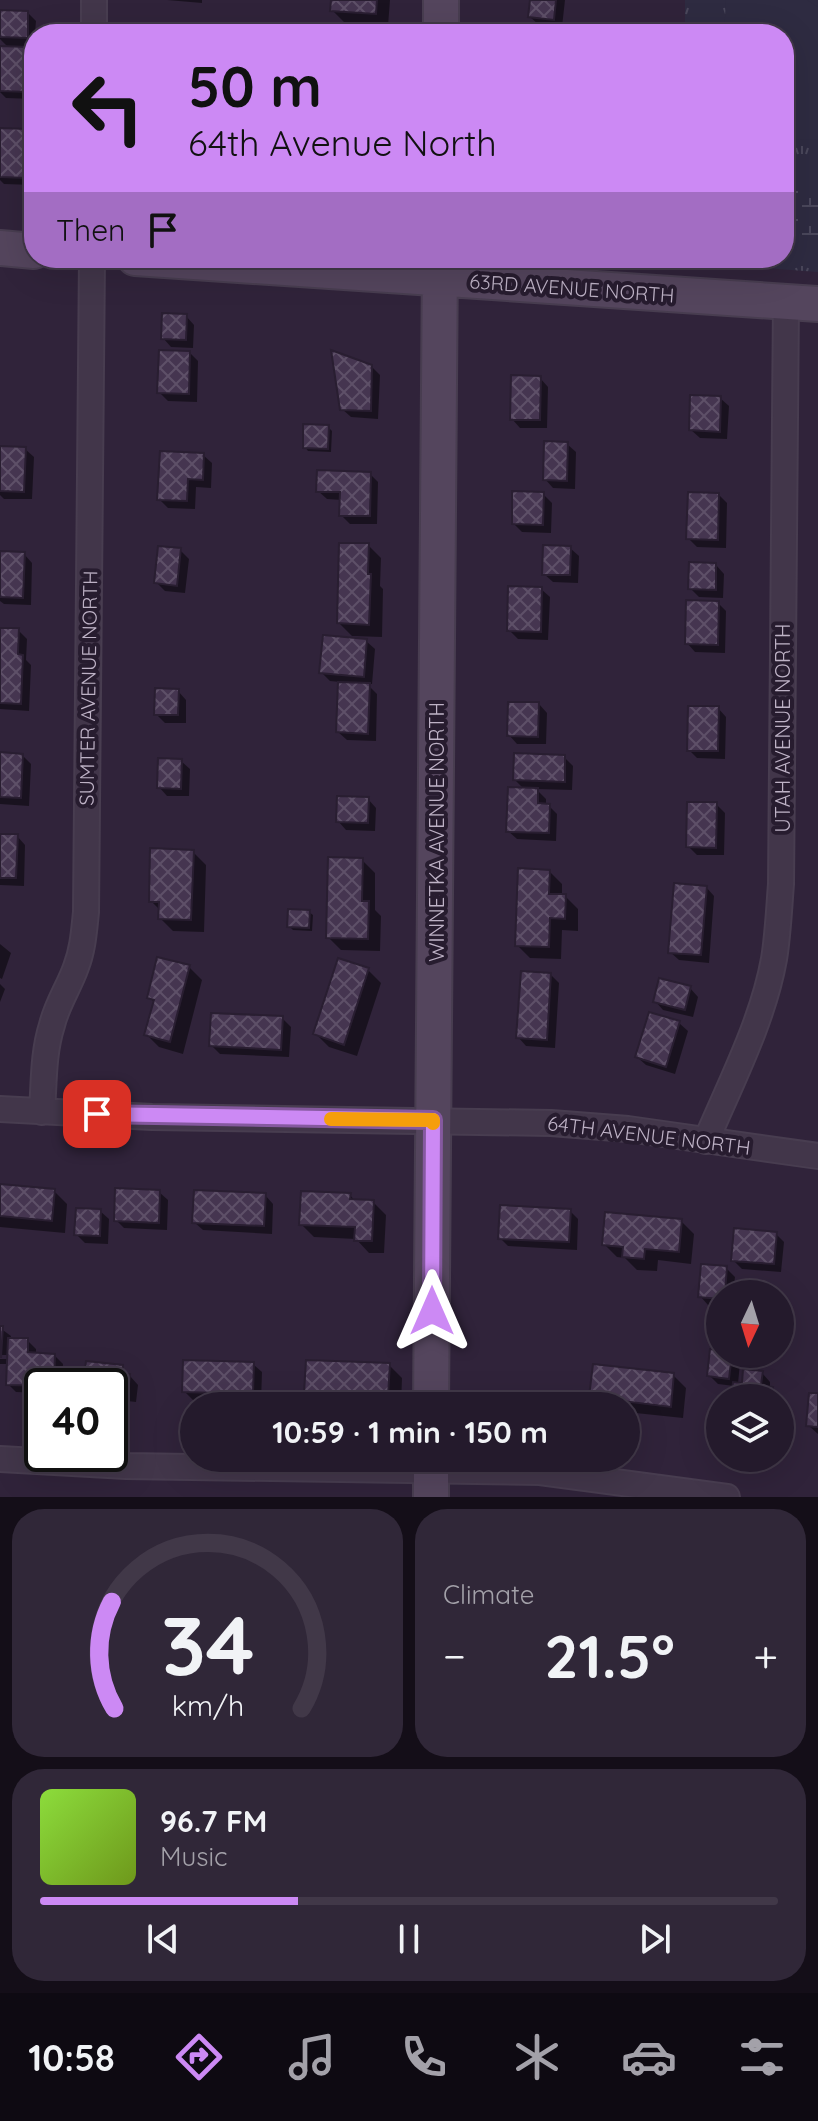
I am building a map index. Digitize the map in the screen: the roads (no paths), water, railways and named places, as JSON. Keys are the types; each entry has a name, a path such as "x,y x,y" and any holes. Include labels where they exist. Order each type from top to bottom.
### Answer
{"street":[{"path":"94,0 94,24"},
{"path":"441,0 441,24"},
{"path":"0,248 24,250"},
{"name":"SUMTER AVENUE NORTH","path":"42,1112 51,1025 76,969 83,945 86,912 92,268"},
{"name":"63RD AVENUE NORTH","path":"412,268 802,303"},
{"name":"WINNETKA AVENUE NORTH","path":"431,1392 440,269"},
{"name":"UTAH AVENUE NORTH","path":"706,1141 750,1037 774,961 781,869 802,303"},
{"name":"64TH AVENUE NORTH","path":"0,1109 152,1117 551,1123 628,1129 818,1156"},
{"path":"0,1459 431,1475 540,1472 727,1497"}]}
